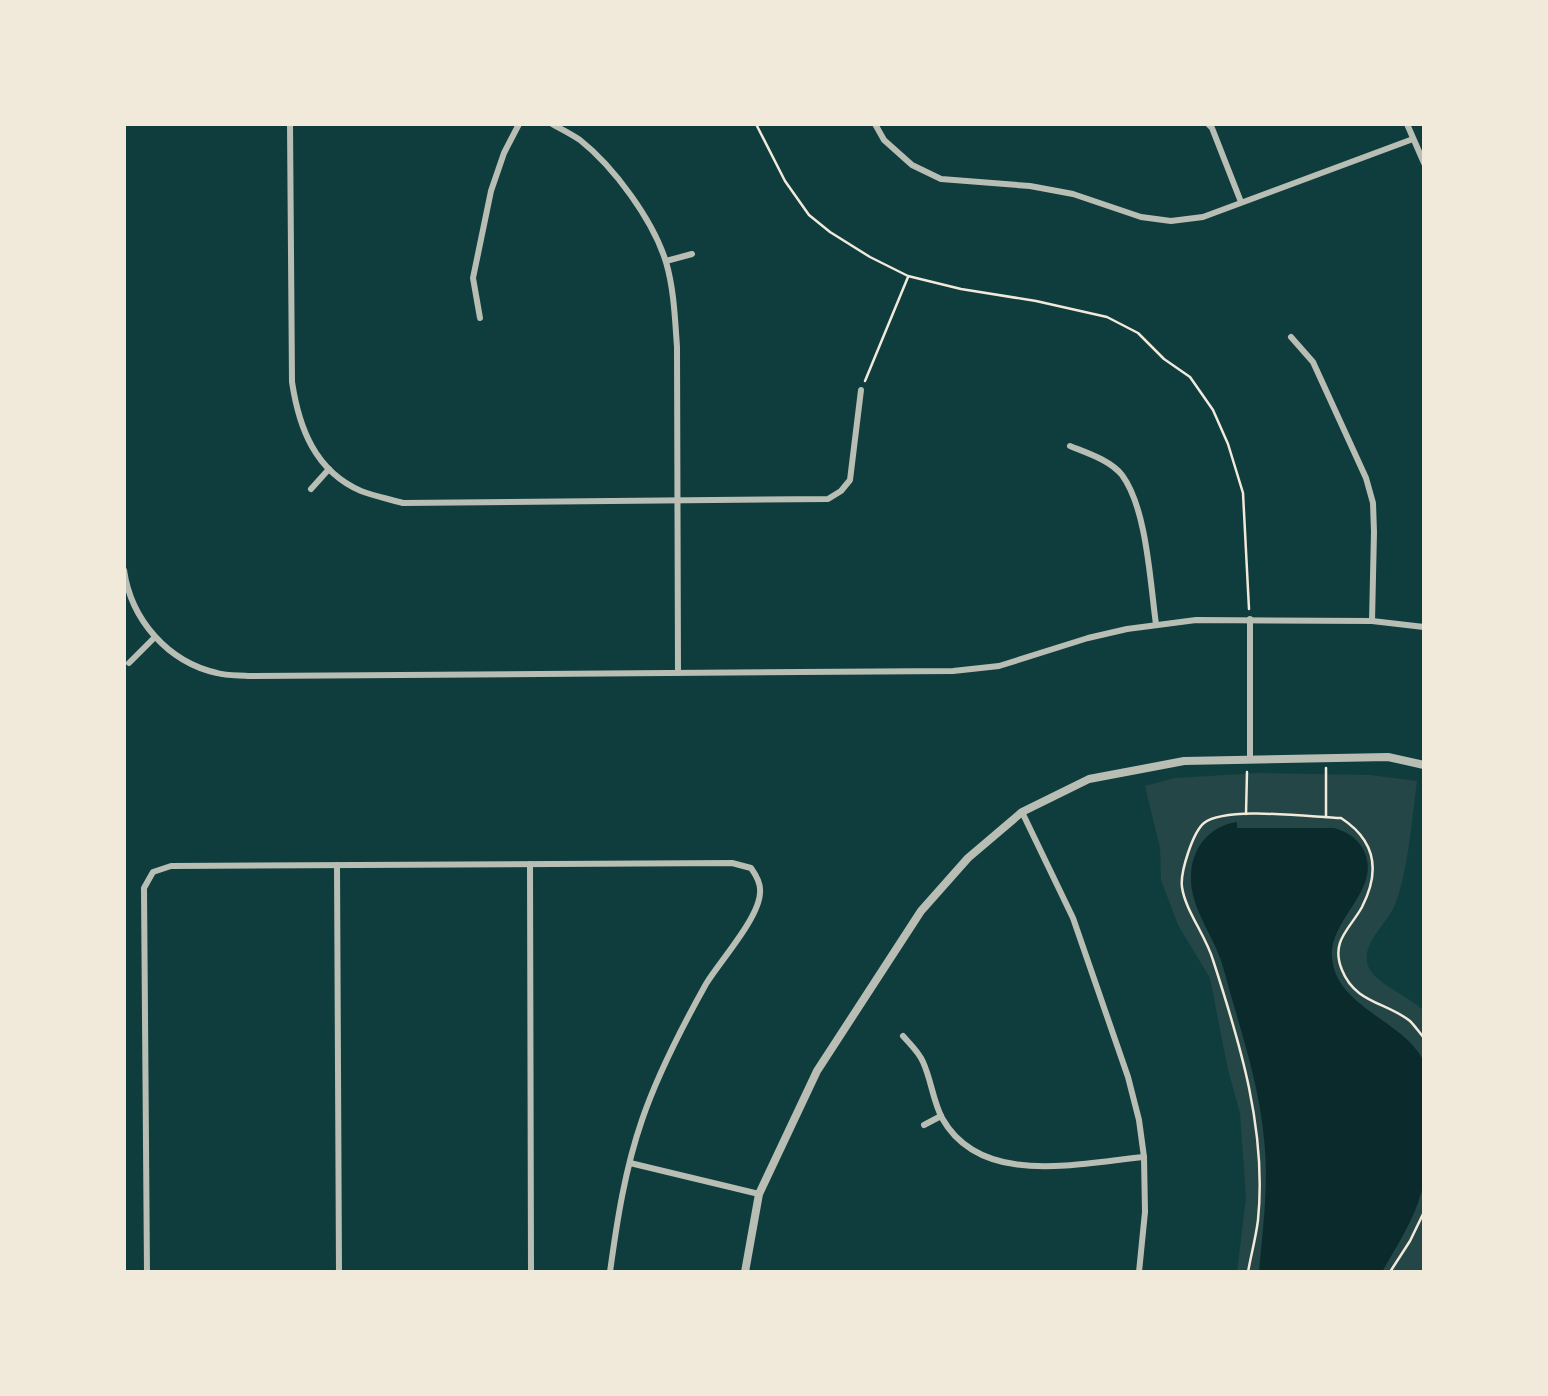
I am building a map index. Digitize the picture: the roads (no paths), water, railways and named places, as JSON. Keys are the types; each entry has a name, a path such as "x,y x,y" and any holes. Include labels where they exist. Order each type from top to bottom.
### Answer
{"street":[{"path":"290,124 292,382 296,410 308,442 329,469 360,490 403,503 828,499 841,491 850,480 862,390"},
{"path":"480,318 473,278 491,191 504,153 519,124"},
{"path":"552,124 579,140 617,178 647,222 666,261 674,301 677,347 678,673"},
{"path":"875,124 884,140 912,165 941,179 1030,187 1073,194 1141,217 1171,222 1203,217 1413,139"},
{"path":"1208,124 1212,128 1241,202"},
{"path":"1407,124 1424,163"},
{"path":"666,261 692,254"},
{"path":"1291,337 1312,362 1373,503 1372,621"},
{"path":"1070,446 1100,458 1121,474 1135,501 1143,533 1156,624"},
{"path":"311,489 329,469"},
{"path":"124,570 133,604 155,637 192,664 218,674 250,676 953,671 999,666 1088,638 1156,624 1196,620 1372,621 1424,627"},
{"path":"1248,760 1250,619"},
{"path":"129,663 155,637"},
{"path":"746,1272 759,1194 817,1070 921,911 968,858 1022,813 1089,779 1184,761 1388,757 1424,765"},
{"path":"1022,813 1073,918 1128,1077 1139,1120 1144,1157 1145,1212 1139,1272"},
{"path":"147,1272 144,888 153,873 171,866 732,863 751,868 758,878 761,891 759,903 708,982 668,1056 642,1119 618,1215 610,1272"},
{"path":"530,864 531,1272"},
{"path":"337,865 339,1272"},
{"path":"904,1036 922,1060 941,1116 957,1140 991,1160 1031,1167 1144,1157"},
{"path":"924,1125 941,1116"},
{"path":"630,1163 759,1194"}]}
